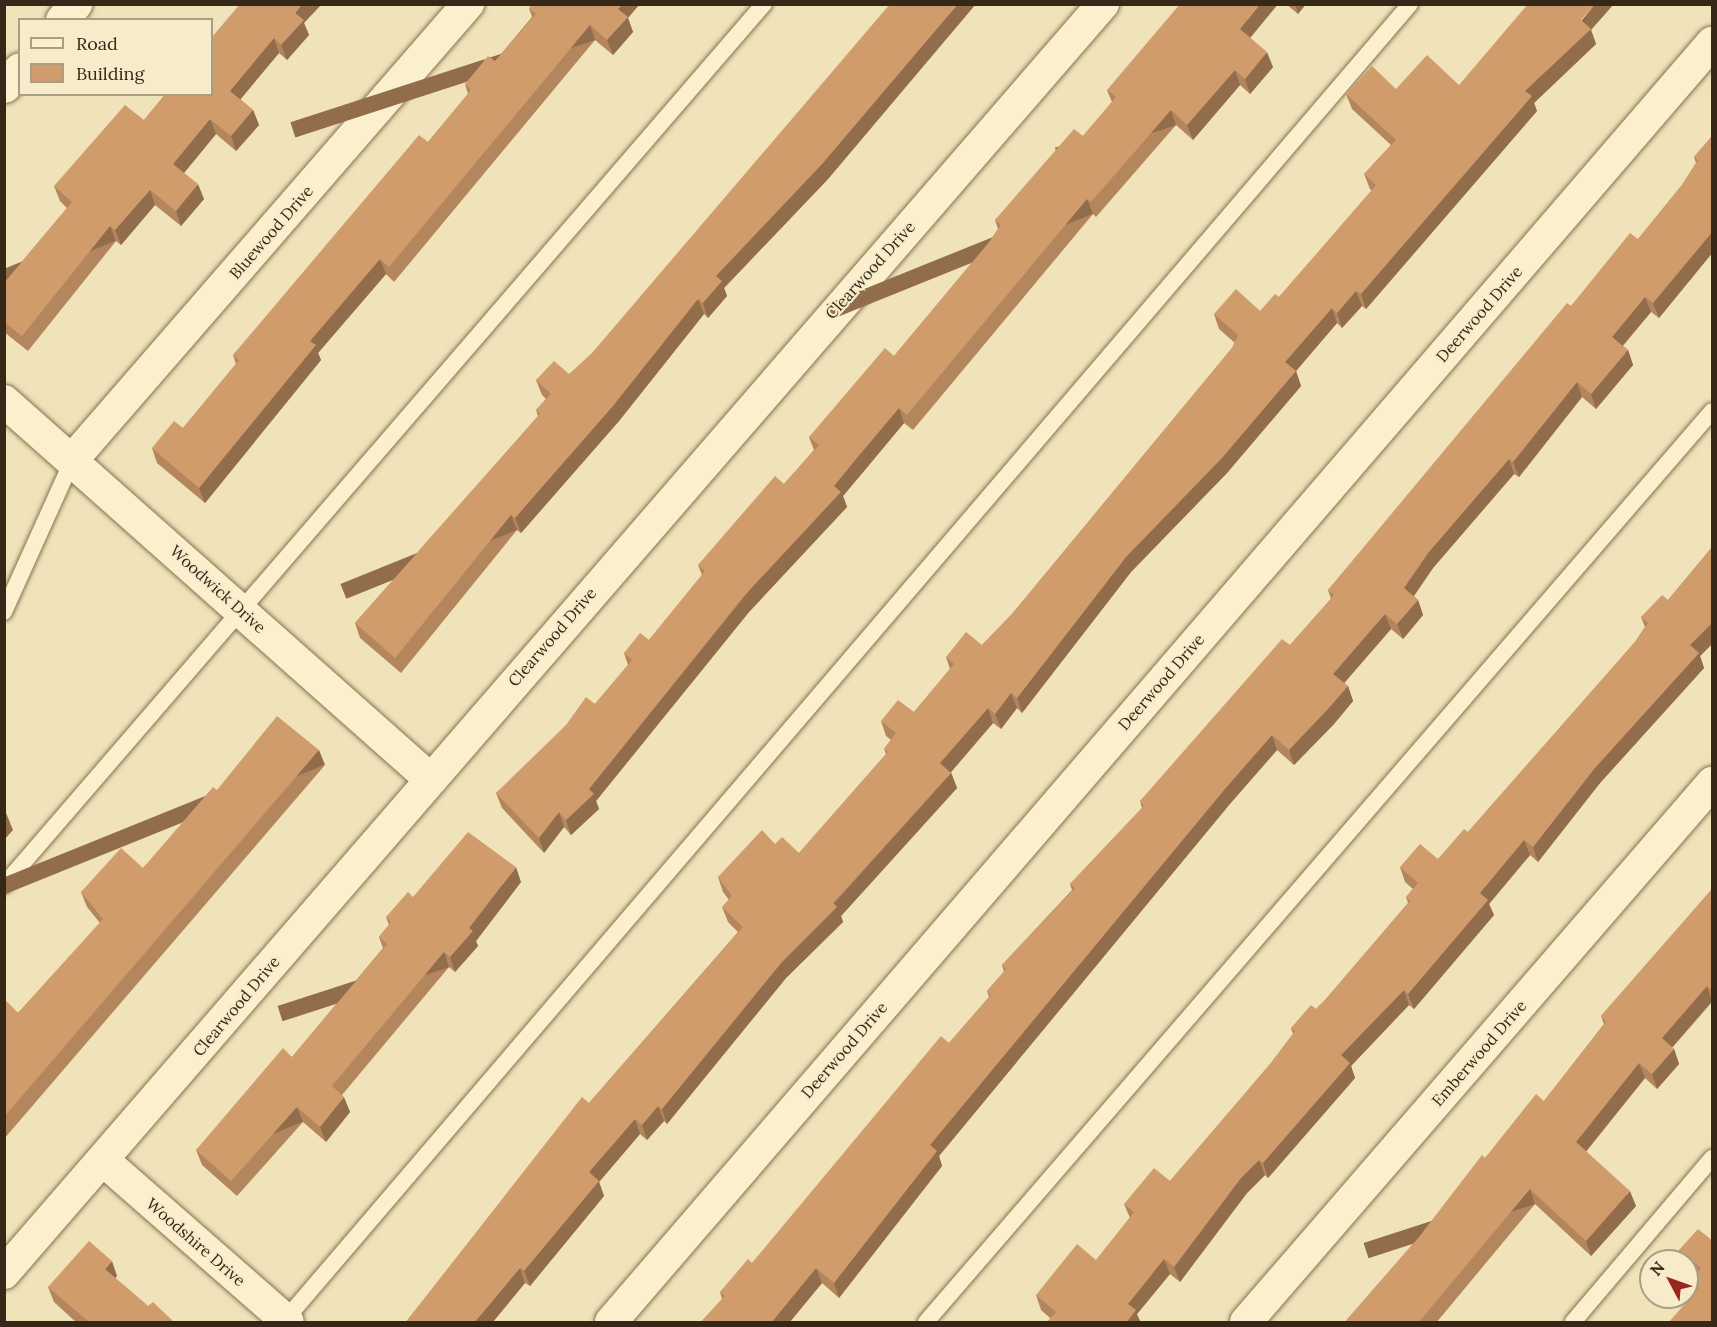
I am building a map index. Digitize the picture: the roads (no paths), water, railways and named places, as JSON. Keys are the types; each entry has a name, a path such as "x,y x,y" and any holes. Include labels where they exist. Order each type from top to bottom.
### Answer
{"main road":[{"path":"64,18 75,4"},
{"path":"4,86 18,71"}],"street":[{"name":"Bluewood Drive","path":"74,459 468,4"},
{"name":"Clearwood Drive","path":"4,1273 104,1161 430,779 1103,4"},
{"name":"Deerwood Drive","path":"611,1323 1713,43"},
{"name":"Woodwick Drive","path":"4,401 74,459 430,779"},
{"name":"Emberwood Drive","path":"1246,1323 1713,783"},
{"name":"Woodshire Drive","path":"104,1161 287,1321"}],"lane":[{"path":"4,885 243,611 764,4"},
{"path":"287,1321 1410,4"},
{"path":"926,1323 1713,411"},
{"path":"4,612 74,459"},
{"path":"1573,1323 1713,1158"}]}
